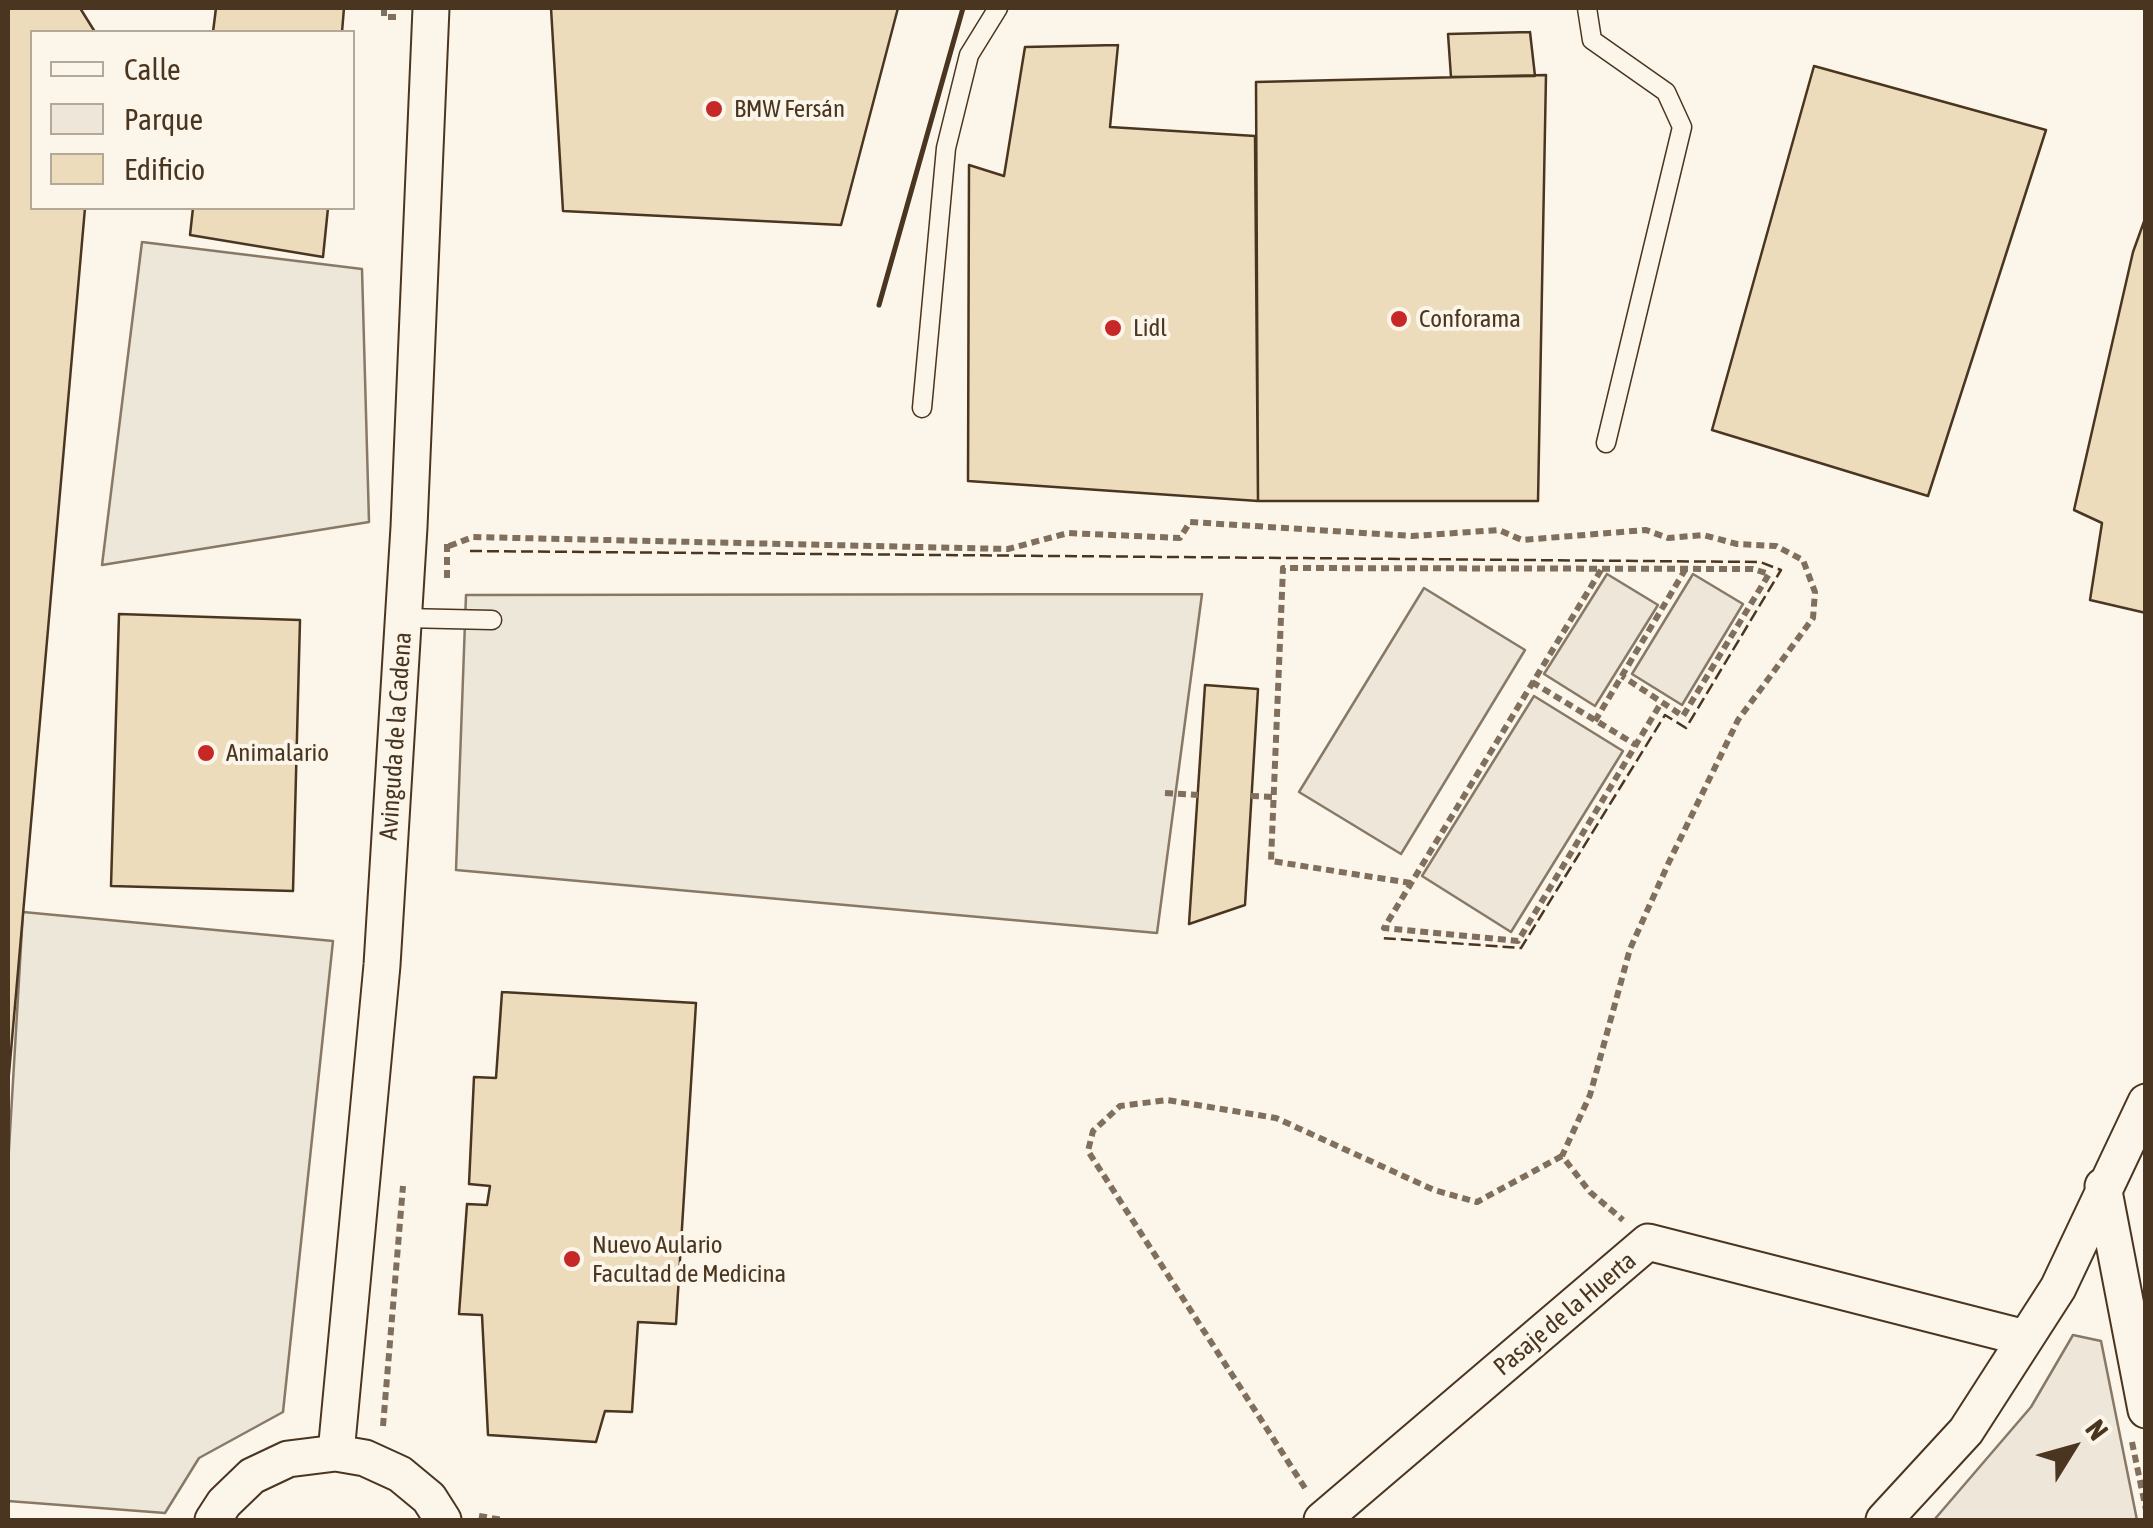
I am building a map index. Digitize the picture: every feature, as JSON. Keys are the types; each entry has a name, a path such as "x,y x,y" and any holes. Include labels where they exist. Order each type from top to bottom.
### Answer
{"street":[{"name":"Avinguda de la Cadena","path":"336,1453 382,965 409,527 433,11"},
{"path":"1884,1520 1966,1431 2058,1288 2146,1102"},
{"path":"2103,1186 2146,1410"},
{"name":"Pasaje de la Huerta","path":"1323,1520 1648,1242 2025,1338"},
{"path":"213,1520 224,1503 252,1476 288,1459 336,1453 364,1458 400,1474 429,1498 456,1512"}],"lane":[{"path":"922,408 946,148 969,56 998,8"},
{"path":"1587,8 1592,40 1666,92 1682,127 1606,443"},
{"path":"404,618 492,620"}],"path":[{"path":"409,527 450,546 472,536 1008,549 1068,533 1180,538 1190,522 1412,536 1499,530 1522,540 1646,530 1668,538 1703,536 1737,544 1776,546 1803,560 1816,592 1813,618 1738,720 1670,862 1630,949 1590,1094 1562,1156 1477,1202 1434,1190 1276,1118 1167,1100 1120,1106 1093,1131 1088,1151 1323,1520"},
{"path":"444,619 450,546"},
{"path":"1411,883 1271,861 1284,568 1753,569 1769,574 1683,716 1622,676"},
{"path":"1602,568 1384,928 1518,940 1662,703"},
{"path":"1596,720 1686,569"},
{"path":"1532,682 1636,746"},
{"path":"1165,793 1198,795"},
{"path":"1251,796 1274,797"},
{"path":"1562,1156 1590,1192 1648,1242"},
{"path":"394,1434 381,1424 390,1366 404,1169"},
{"path":"456,1512 502,1520"}],"green space":[{"path":"1607,574 1658,605 1595,706 1544,674"},
{"path":"1693,574 1743,604 1682,705 1632,674"},
{"path":"1424,588 1525,650 1401,854 1299,792"},
{"path":"1534,696 1623,751 1511,932 1422,876"},
{"path":"2073,1335 2101,1341 2137,1520 1934,1520 2031,1407"}],"shaded area":[{"path":"142,242 362,269 369,522 102,565"},
{"path":"1202,594 1157,933 456,870 466,595"},
{"path":"23,912 333,941 283,1412 199,1458 165,1513 8,1501 8,1166"}],"building":[{"path":"8,8 80,8 94,30 30,30 30,210 85,210 8,1085"},
{"path":"216,8 344,8 342,30 213,30"},
{"name":"BMW Fersán","path":"551,8 898,8 841,225 563,211"},
{"path":"1530,32 1535,76 1451,77 1448,34"},
{"name":"Lidl","path":"1118,45 1110,127 1255,136 1258,501 968,481 969,165 1004,176 1025,47"},
{"path":"1814,66 2046,130 1928,496 1712,430"},
{"name":"Conforama","path":"1546,75 1538,501 1258,501 1256,82"},
{"path":"193,210 328,210 323,257 190,235"},
{"path":"2146,216 2146,613 2090,600 2102,523 2074,510 2133,252"},
{"name":"Animalario","path":"119,614 300,620 293,891 111,886"},
{"path":"1205,685 1258,689 1245,905 1189,924"},
{"name":"Nuevo Aulario Facultad de Medicina","path":"502,992 696,1003 676,1324 638,1322 632,1412 605,1411 596,1442 488,1435 482,1315 459,1314 467,1204 487,1205 490,1186 469,1184 474,1077 496,1078"}],"fence":[{"path":"470,551 1760,562 1781,570 1686,728 1665,715 1521,948 1382,938"}],"wall":[{"path":"879,305 963,8"}],"place":[{"name":"BMW Fersán","path":"714,109"},
{"name":"Conforama","path":"1399,319"},
{"name":"Lidl","path":"1113,328"},
{"name":"Animalario","path":"206,753"},
{"name":"Nuevo Aulario Facultad de Medicina","path":"572,1259"}]}
